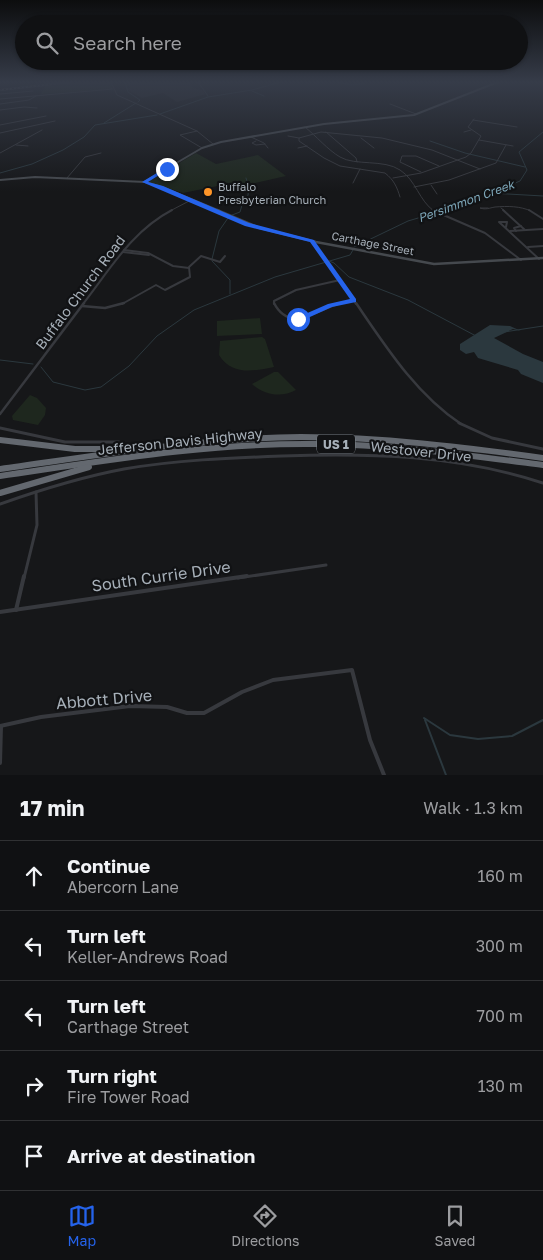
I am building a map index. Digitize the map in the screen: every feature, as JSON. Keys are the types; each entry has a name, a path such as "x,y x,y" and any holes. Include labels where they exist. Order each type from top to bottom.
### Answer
{"highway":[{"name":"Jefferson Davis Highway","path":"0,468 165,446 235,439 326,437 445,444 543,458"},
{"path":"0,440 37,447 75,451 165,446"},
{"name":"Jefferson Davis Highway","path":"0,476 231,447 339,444 439,451 543,465"},
{"path":"0,493 72,470 129,459"}],"street":[{"path":"0,125 35,118"},
{"path":"168,118 197,131 213,144"},
{"path":"144,182 202,148 213,144 305,127 387,118"},
{"path":"393,178 422,173 471,154 481,136 468,126 473,120 517,127"},
{"path":"0,133 55,121"},
{"path":"305,127 337,156 358,162 395,167 406,176 420,200 430,209 485,233 521,260"},
{"path":"0,153 42,130"},
{"path":"464,132 472,130"},
{"path":"197,131 180,135 202,148"},
{"path":"288,136 299,138 335,131 360,138 390,140 437,151 480,169"},
{"path":"326,132 356,158 358,162"},
{"path":"251,136 265,144 268,148"},
{"path":"299,138 299,141 339,165 384,172 393,178 398,186 400,197"},
{"path":"360,138 374,148"},
{"path":"257,140 252,143 256,145 265,144"},
{"path":"479,140 513,146"},
{"path":"15,144 28,146"},
{"path":"414,187 430,184 498,162 506,145"},
{"path":"298,148 307,146"},
{"path":"67,178 85,157 101,153"},
{"path":"422,173 400,162 402,156 418,157 440,166"},
{"path":"353,183 360,169"},
{"name":"Carthage Street","path":"0,180 67,178 144,182 247,224 312,241 434,264 541,258"},
{"path":"430,184 437,194"},
{"name":"Buffalo Church Road","path":"0,414 136,235 151,222 191,200"},
{"path":"488,208 516,205 525,207 543,219"},
{"path":"500,207 526,230"},
{"path":"516,231 514,228 521,226"},
{"path":"506,227 541,258"},
{"path":"510,231 543,229"},
{"path":"312,241 395,358 444,412 463,425 487,436 543,449"},
{"path":"528,247 543,246"},
{"path":"123,251 153,256 173,266 189,268"},
{"path":"189,268 201,256 220,262 225,256"},
{"path":"82,306 97,309 125,304 156,284 165,290 190,277 189,268"},
{"path":"340,280 277,297 274,304 286,317 298,319 330,306 354,300"},
{"path":"0,428 65,442 119,442"},
{"name":"Westover Drive","path":"0,504 106,473 148,466 204,459 338,453 431,459 493,469 543,483"},
{"path":"16,610 37,525 36,492"},
{"name":"South Currie Drive","path":"0,612 326,564"},
{"name":"Abbott Drive","path":"1,726 41,717 130,706 167,707 187,712 204,713 242,692 273,680 352,670 370,740 384,775"},
{"path":"0,763 1,726"}],"shaded area":[{"path":"196,153 216,164 258,155 286,176 237,187 232,183 183,193 148,182"},
{"path":"260,318 262,334 217,336 217,321"},
{"path":"490,325 510,326 521,331 513,329 494,338 523,354 543,362 543,383 521,374 518,370 478,358 474,352 466,354 460,350 460,344"},
{"path":"262,337 265,339 274,367 259,370 237,369 224,362 219,355 220,341"},
{"path":"274,372 278,372 296,390 279,395 262,391 252,384"},
{"path":"30,395 37,398 46,408 45,415 38,425 13,420 12,416"}],"waterway":[{"path":"104,123 112,118"},
{"path":"0,173 32,164 63,150 84,137 95,125 137,118"},
{"name":"Persimmon Creek","path":"491,193 520,181 527,170 519,152 543,132"},
{"path":"430,141 465,153 525,167"},
{"path":"232,215 240,212 242,205 247,202 249,188 246,178"},
{"name":"Persimmon Creek","path":"439,212 491,193"},
{"path":"491,193 543,196"},
{"name":"Persimmon Creek","path":"354,247 408,221 435,213"},
{"path":"212,259 219,231 228,218"},
{"name":"Persimmon Creek","path":"329,261 350,255 353,250"},
{"path":"212,261 230,280 230,294"},
{"name":"Persimmon Creek","path":"41,367 53,382 85,390 101,387 129,366 157,336 194,310 275,277 329,261"},
{"path":"329,261 334,263 349,277 408,300 476,336"},
{"path":"504,332 543,326"},
{"name":"Persimmon Creek","path":"0,360 33,364"},
{"path":"424,718 450,735 478,739 512,736 543,720"},
{"path":"425,720 446,775"}],"place":[{"name":"Buffalo Presbyterian Church","path":"208,192"}],"route":[{"path":"167,169 144,182 162,187 247,224 312,241 354,300 337,303 298,319"}]}
